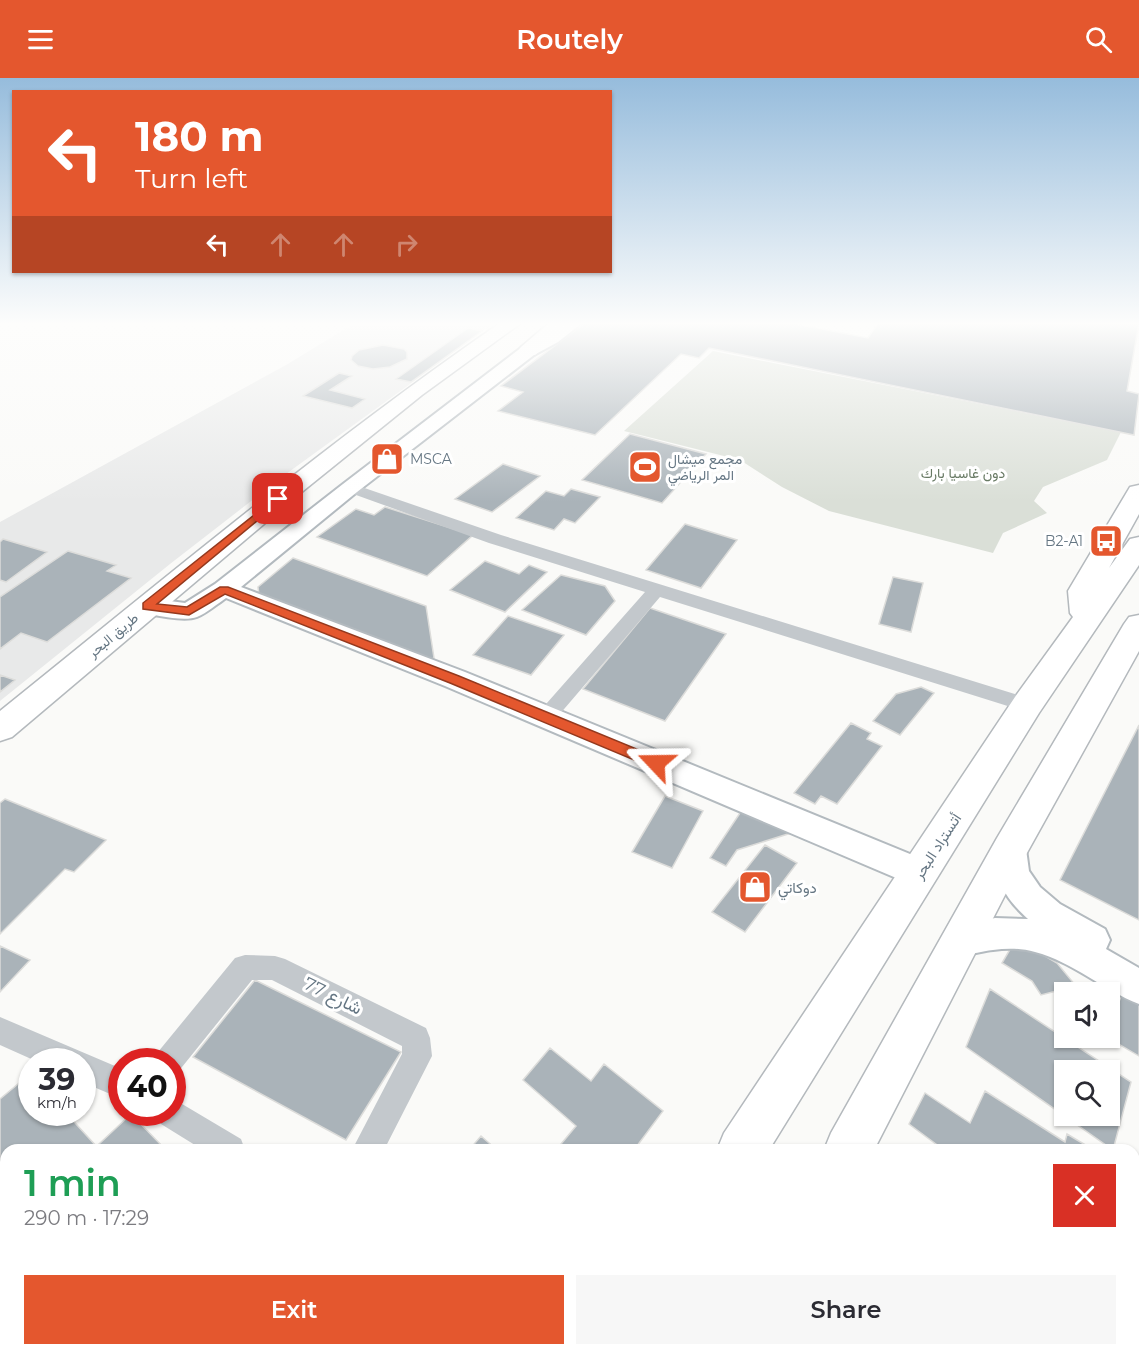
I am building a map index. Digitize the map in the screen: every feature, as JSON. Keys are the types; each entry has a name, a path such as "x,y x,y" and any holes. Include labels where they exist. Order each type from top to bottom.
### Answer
{"highway":[{"name":"طريق البحر","path":"0,729 147,606 427,383"},
{"path":"1086,623 1082,591 1139,492"},
{"name":"أتستراد البحر","path":"745,1144 1027,705 1139,545"},
{"path":"851,1144 1010,849 1139,624"}],"street":[{"path":"147,606 189,611 224,589 487,383"},
{"path":"350,488 495,539 1027,705"},
{"path":"224,589 546,717 920,873"},
{"path":"546,717 656,590"},
{"path":"1010,849 1012,874 1032,901 1065,926 1139,964"},
{"path":"960,940 1014,933 1038,936 1054,942 1139,987"},
{"name":"شارع 77","path":"179,1048 245,968 275,968 416,1038 417,1056 371,1144"},
{"path":"0,1031 39,1048"},
{"path":"186,1122 221,1144"}],"shaded area":[{"path":"254,383 412,383 286,474 0,701 0,522"}],"green space":[{"name":"دون غاسيا بارك","path":"678,383 872,383 1121,432 1107,460 1043,487 1034,501 1047,513 1003,533 993,553 829,511 782,487 740,460 624,431"}],"building":[{"path":"324,383 342,383 330,390 365,399 352,408 303,396"},
{"path":"506,383 651,383 595,435 498,411 523,392 501,386"},
{"path":"878,383 1128,383 1127,391 1139,394 1134,435"},
{"name":"مجمع ميشال المر الرياضي","path":"630,434 706,454 662,503 582,480"},
{"path":"503,464 540,476 492,512 455,499"},
{"path":"571,489 600,497 575,523 564,519 554,530 516,518 546,491 564,496"},
{"path":"385,507 473,535 427,576 317,537 356,509 374,515"},
{"path":"685,524 737,540 701,588 646,570"},
{"path":"3,539 47,552 6,582 0,580 0,542"},
{"path":"68,551 116,565 107,571 131,578 47,642 21,633 0,649 0,597"},
{"path":"293,558 426,606 434,658 428,661 259,596 258,587"},
{"path":"485,561 519,574 529,565 547,572 505,612 450,590"},
{"path":"561,575 605,586 615,601 586,635 522,610"},
{"path":"893,577 923,583 911,632 879,624"},
{"path":"650,608 726,634 665,721 583,689"},
{"path":"508,616 564,635 531,675 473,655"},
{"path":"0,675 15,680 0,692"},
{"path":"921,687 934,693 900,735 873,721 896,694"},
{"path":"851,723 871,733 867,739 882,746 837,804 821,796 815,804 794,793"},
{"path":"1139,725 1139,920 1060,880"},
{"path":"665,796 703,811 672,868 632,852"},
{"path":"5,799 106,840 74,872 65,869 0,934 0,803"},
{"path":"742,810 791,833 737,850 726,866 710,858"},
{"name":"دوكاتي","path":"765,845 797,863 745,932 712,912"},
{"path":"1016,939 1057,963 1073,982 1054,982 1054,992 1041,995 1032,981 1002,963"},
{"path":"0,946 30,960 0,992"},
{"path":"255,980 401,1052 346,1140 193,1057"},
{"path":"1125,986 1139,993 1139,1056 1120,1045 1120,999"},
{"path":"990,989 1054,1031 1054,1048 1079,1048 1098,1060 1054,1060 1054,1109 966,1047"},
{"path":"550,1048 591,1081 604,1064 663,1111 638,1144 561,1144 576,1126 523,1080"},
{"path":"1120,1075 1131,1082 1120,1124"},
{"path":"18,1084 18,1126 78,1126 94,1144 0,1144 0,1099"},
{"path":"985,1091 1065,1142 1067,1134 1084,1144 936,1144 909,1124 925,1093 970,1123"},
{"path":"118,1126 143,1126 160,1144 99,1144"},
{"path":"1079,1126 1119,1126 1115,1144 1104,1144"},
{"path":"481,1136 490,1144 474,1144"}],"place":[{"name":"MSCA","path":"387,459"},
{"name":"مجمع ميشال المر الرياضي","path":"645,467"},
{"name":"B2-A1","path":"1106,541"},
{"name":"دوكاتي","path":"755,887"}],"route":[{"path":"278,499 147,606 189,611 224,589 656,763"}]}
